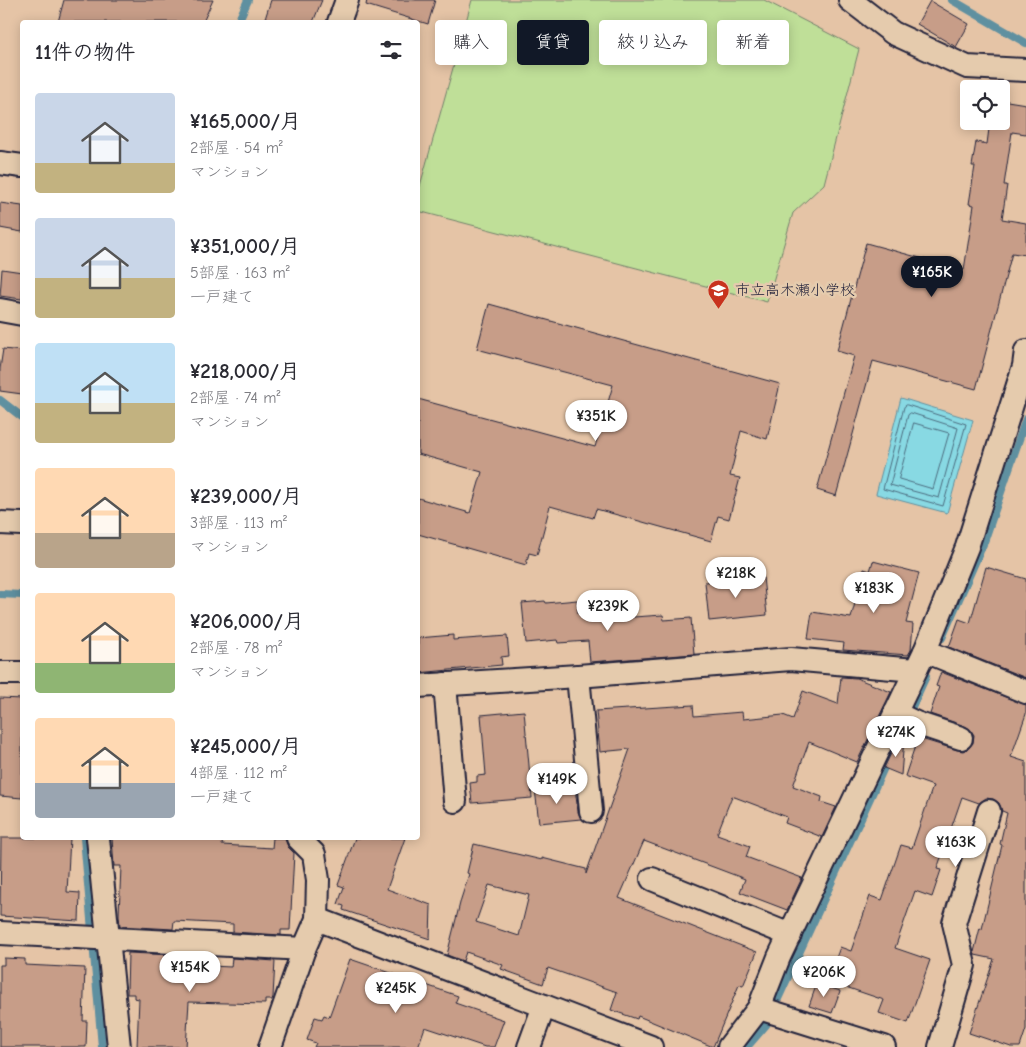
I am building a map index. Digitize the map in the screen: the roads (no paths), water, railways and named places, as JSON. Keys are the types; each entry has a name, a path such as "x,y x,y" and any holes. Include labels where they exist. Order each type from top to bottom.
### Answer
{"street":[{"path":"340,20 347,0"},
{"path":"850,0 893,33 968,67 1026,70"},
{"path":"0,163 20,166"},
{"path":"0,310 20,314"},
{"path":"729,1047 768,1011 790,935 895,713 928,660 967,547 1024,366 1026,351"},
{"path":"0,523 20,524"},
{"path":"420,686 791,660 928,660 1026,692"},
{"path":"0,673 20,673"},
{"path":"578,676 591,811"},
{"path":"444,684 455,801"},
{"path":"895,713 916,723 961,738"},
{"path":"940,1047 964,965 954,923 989,811"},
{"path":"98,840 97,939 119,1047"},
{"path":"270,1047 304,949 317,919 318,880 314,854 300,840"},
{"path":"652,879 790,935"},
{"path":"317,919 651,1047"},
{"path":"0,933 304,949"},
{"path":"529,1047 544,1006"},
{"path":"768,1011 846,1041 884,1047"}],"water":[{"path":"901,398 973,420 947,513 876,494"}],"waterway":[{"path":"239,20 248,0"},
{"path":"952,0 1026,43"},
{"path":"0,400 20,415"},
{"path":"942,638 984,542 1026,419"},
{"path":"0,594 20,595"},
{"path":"747,1047 766,1025 926,676"},
{"path":"84,840 102,1047"}],"place":[{"name":"市立高木瀬小学校","path":"719,309"}]}
